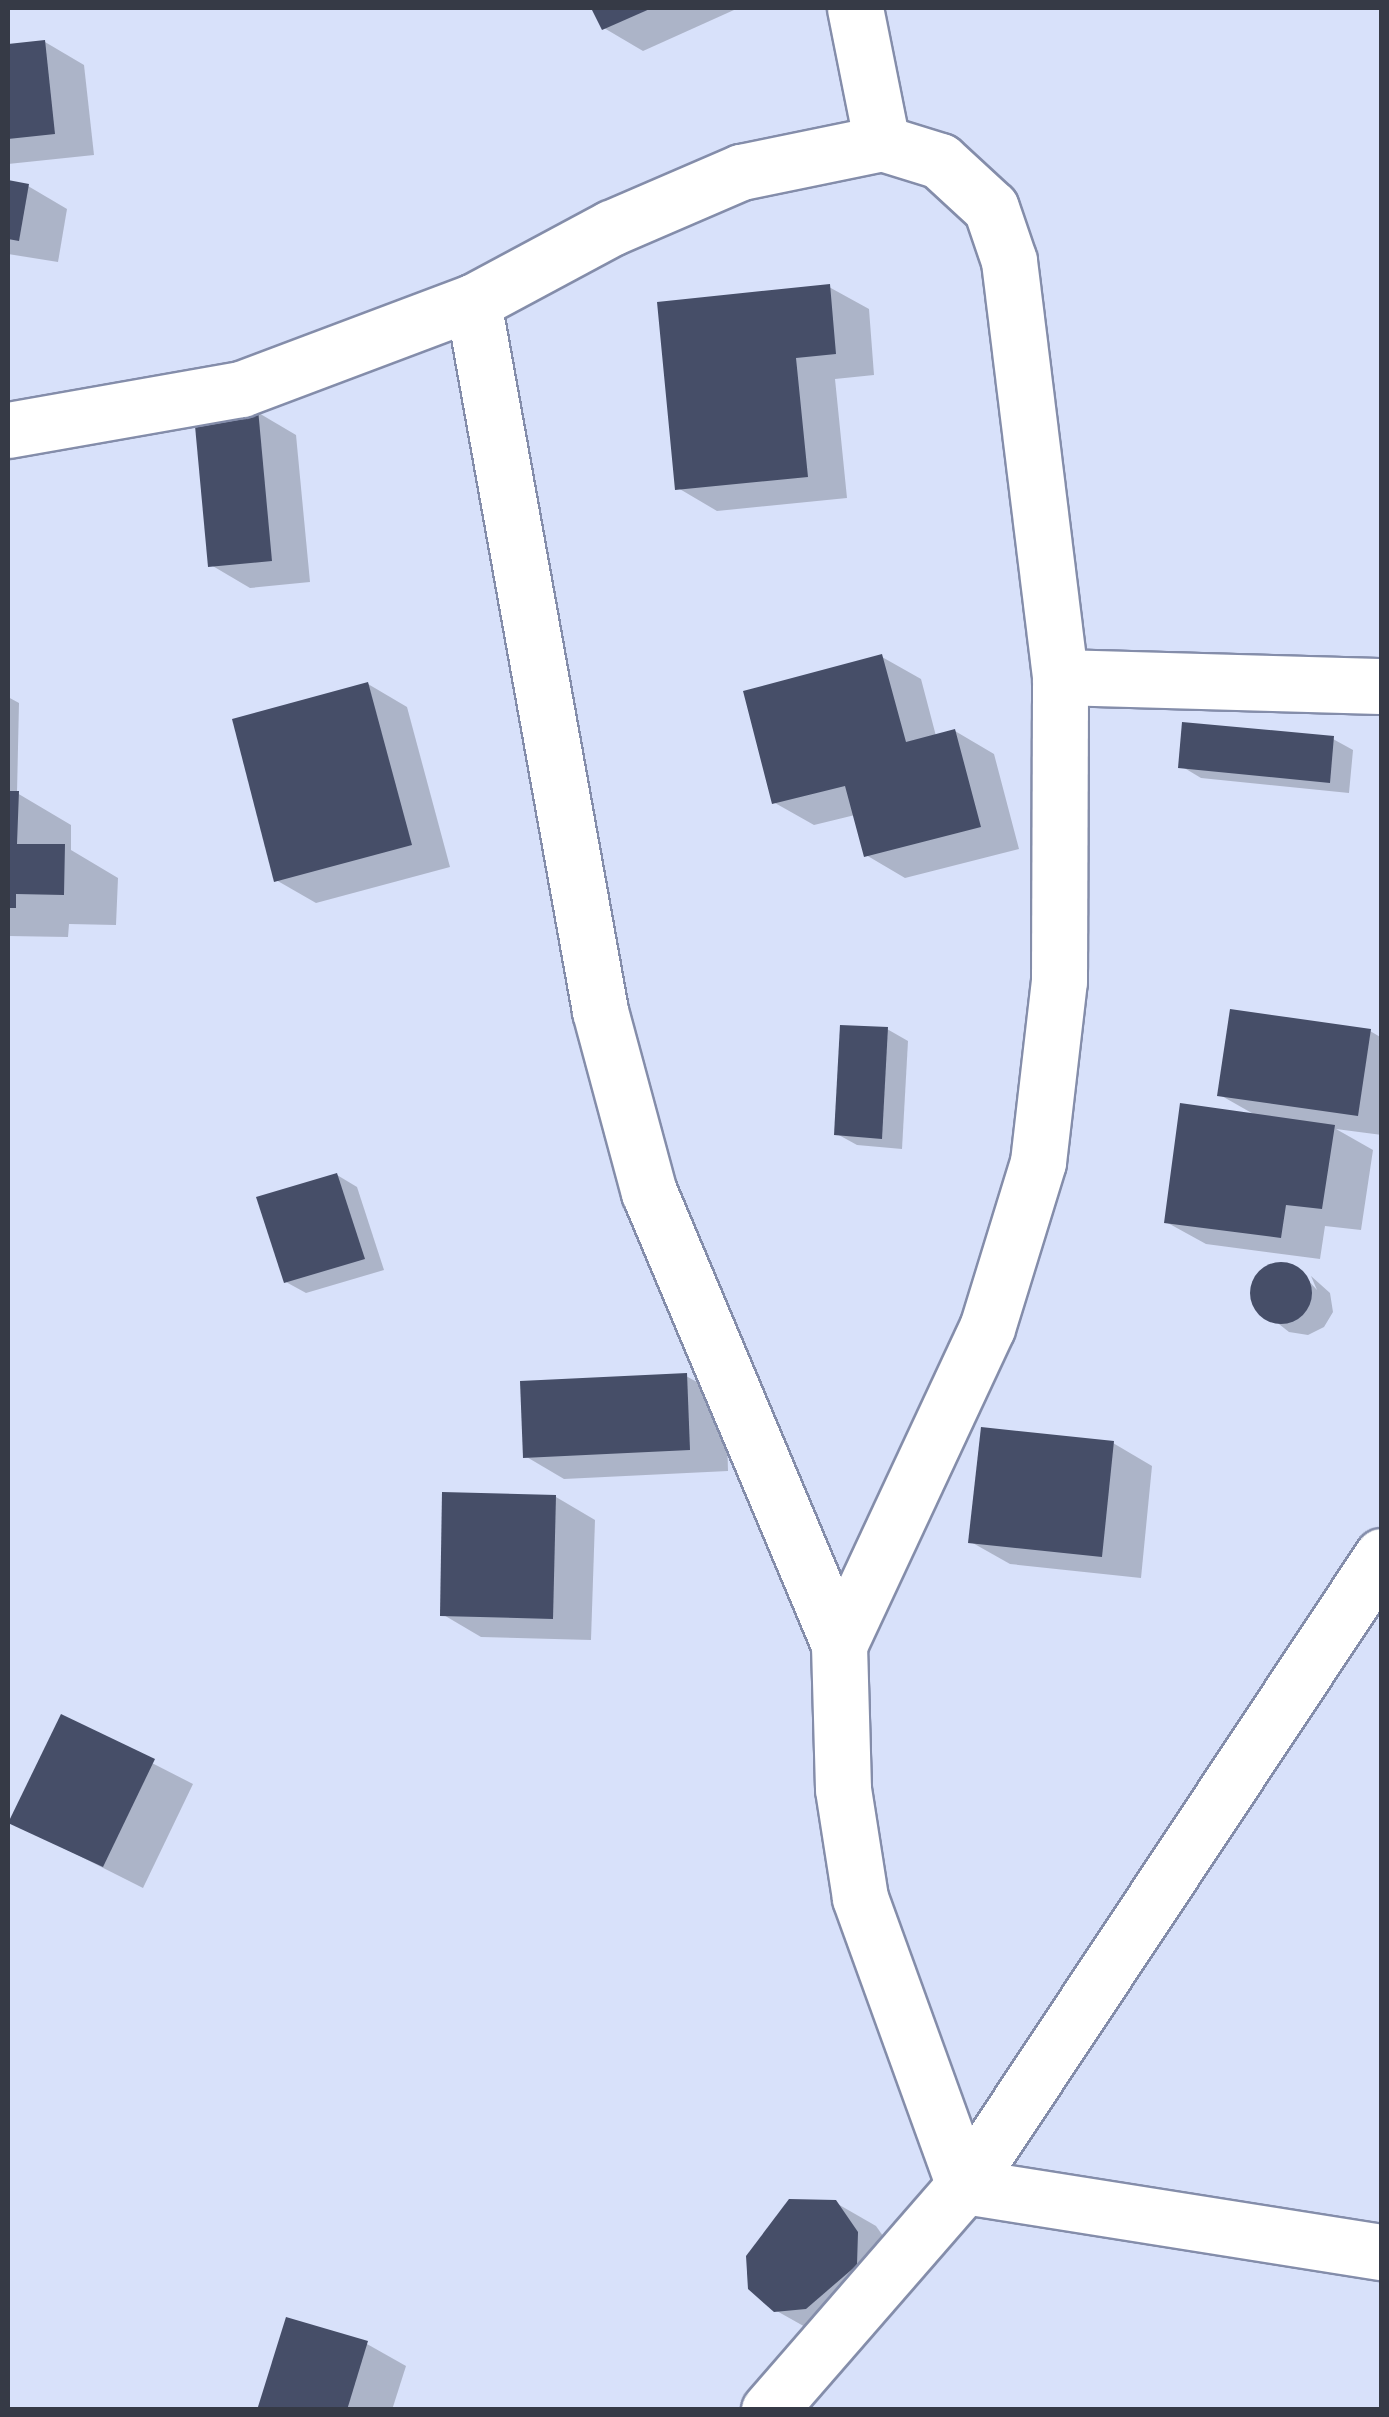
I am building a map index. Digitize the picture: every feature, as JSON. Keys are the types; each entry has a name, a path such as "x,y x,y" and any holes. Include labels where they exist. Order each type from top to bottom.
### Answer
{"street":[{"path":"855,8 882,144"},
{"path":"8,430 241,388 473,302 611,228 741,172 882,144 940,161 991,208 1003,243 1060,677 1059,981 1038,1162 987,1328 839,1646"},
{"path":"473,302 600,1012 644,1174 839,1646 842,1789 860,1898 964,2186"},
{"path":"1060,677 1382,686"},
{"path":"769,2410 964,2186 1382,1556"},
{"path":"964,2186 1382,2252"}],"building":[{"path":"591,8 652,8 602,30"},
{"path":"45,40 55,134 8,139 8,44"},
{"path":"8,180 29,184 19,241 8,239"},
{"path":"830,284 836,354 796,358 808,477 675,490 657,302"},
{"path":"258,409 272,561 208,567 194,415"},
{"path":"882,654 906,742 955,729 981,827 864,857 845,786 772,804 743,691"},
{"path":"368,682 412,845 274,882 232,719"},
{"path":"1182,722 1334,736 1330,783 1178,768"},
{"path":"8,791 19,791 17,844 65,844 64,895 16,894 16,908 8,908"},
{"path":"1230,1009 1371,1029 1358,1116 1217,1096"},
{"path":"840,1025 888,1027 882,1139 834,1135"},
{"path":"1180,1103 1335,1125 1322,1209 1286,1205 1281,1238 1164,1223"},
{"path":"337,1173 365,1259 284,1283 256,1197"},
{"path":"1281,1262 1303,1271 1312,1293 1303,1315 1281,1324 1259,1315 1250,1293 1259,1271"},
{"path":"687,1373 690,1450 523,1458 520,1381"},
{"path":"981,1427 1114,1441 1102,1557 968,1543"},
{"path":"442,1492 556,1495 553,1619 440,1616"},
{"path":"61,1714 155,1759 103,1867 8,1823"},
{"path":"789,2199 836,2200 858,2232 857,2265 806,2309 774,2312 748,2289 746,2256"},
{"path":"286,2317 368,2341 347,2410 257,2410"}]}
